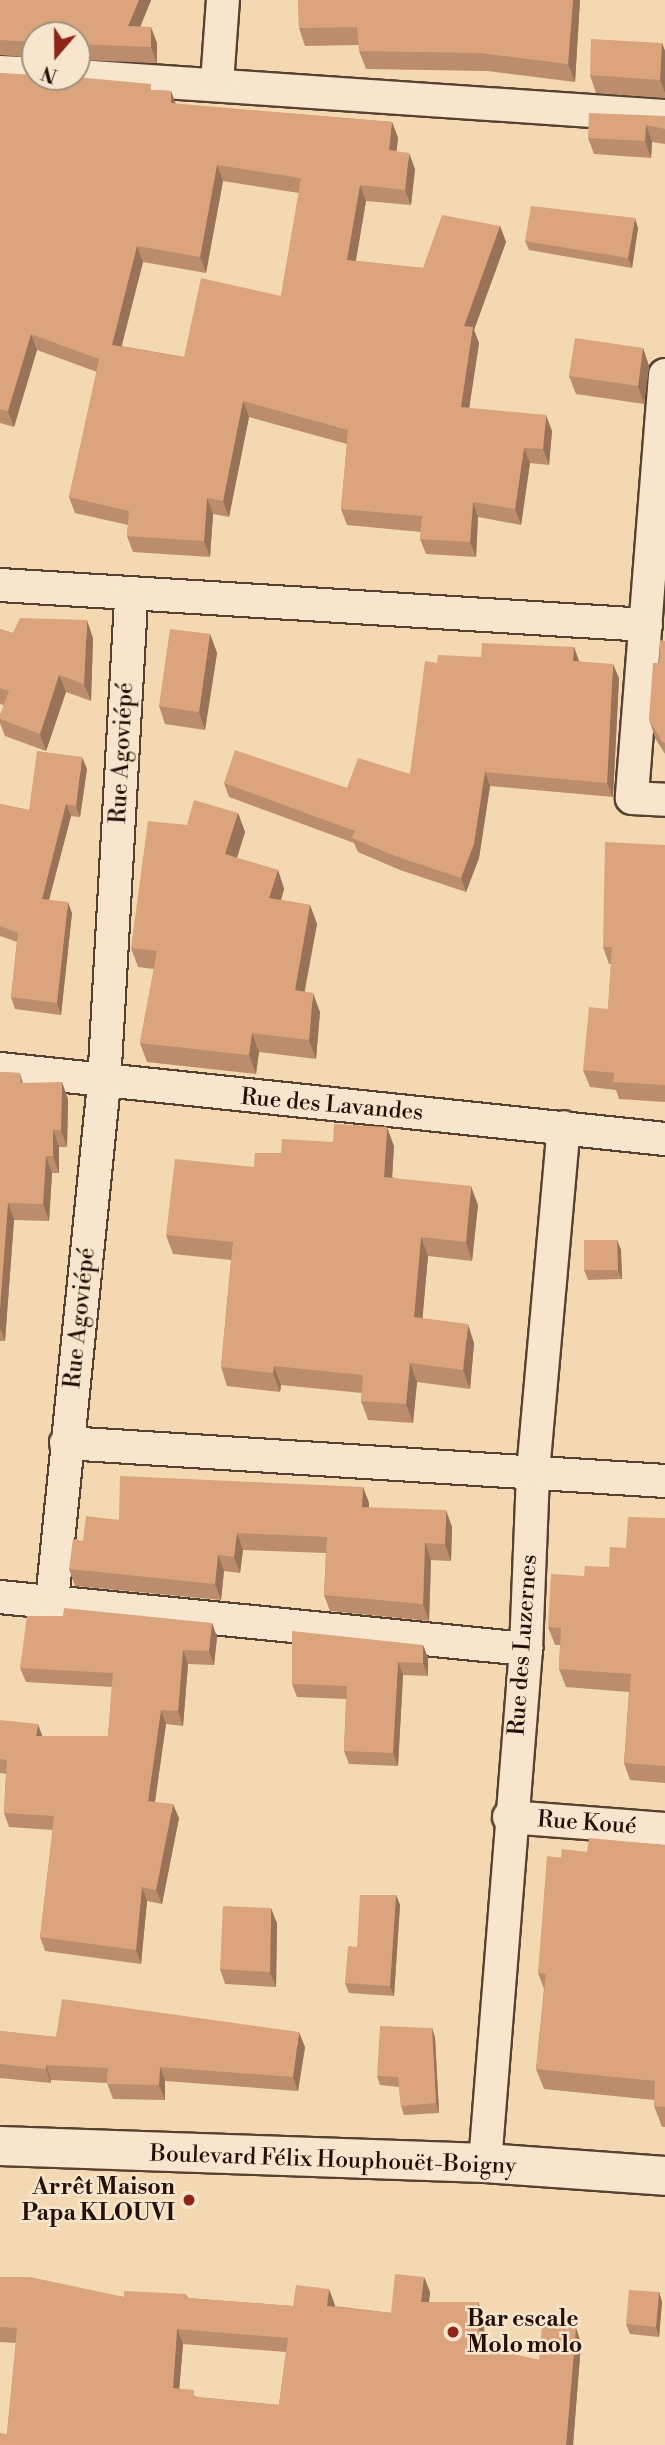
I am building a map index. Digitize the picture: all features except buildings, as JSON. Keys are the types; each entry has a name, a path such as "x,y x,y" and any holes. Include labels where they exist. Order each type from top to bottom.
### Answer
{"street":[{"path":"217,83 223,0"},
{"path":"0,72 21,73"},
{"path":"91,77 217,83 665,116"},
{"path":"665,375 632,797 665,800"},
{"path":"0,585 646,625"},
{"name":"Rue Agoviépé","path":"52,1601 104,1083 131,594"},
{"name":"Rue des Lavandes","path":"0,1069 104,1083 665,1139"},
{"name":"Rue des Luzernes","path":"485,2163 509,1817 526,1649 533,1472 564,1127"},
{"path":"66,1443 665,1481"},
{"path":"0,1597 526,1649"},
{"name":"Rue Koué","path":"509,1817 665,1829"},
{"name":"Boulevard Félix Houphouët-Boigny","path":"0,2146 485,2163 665,2176"}],"place":[{"name":"Arrêt Maison Papa KLOUVI","path":"189,2200"},
{"name":"Bar escale Molo molo","path":"453,2332"}]}
